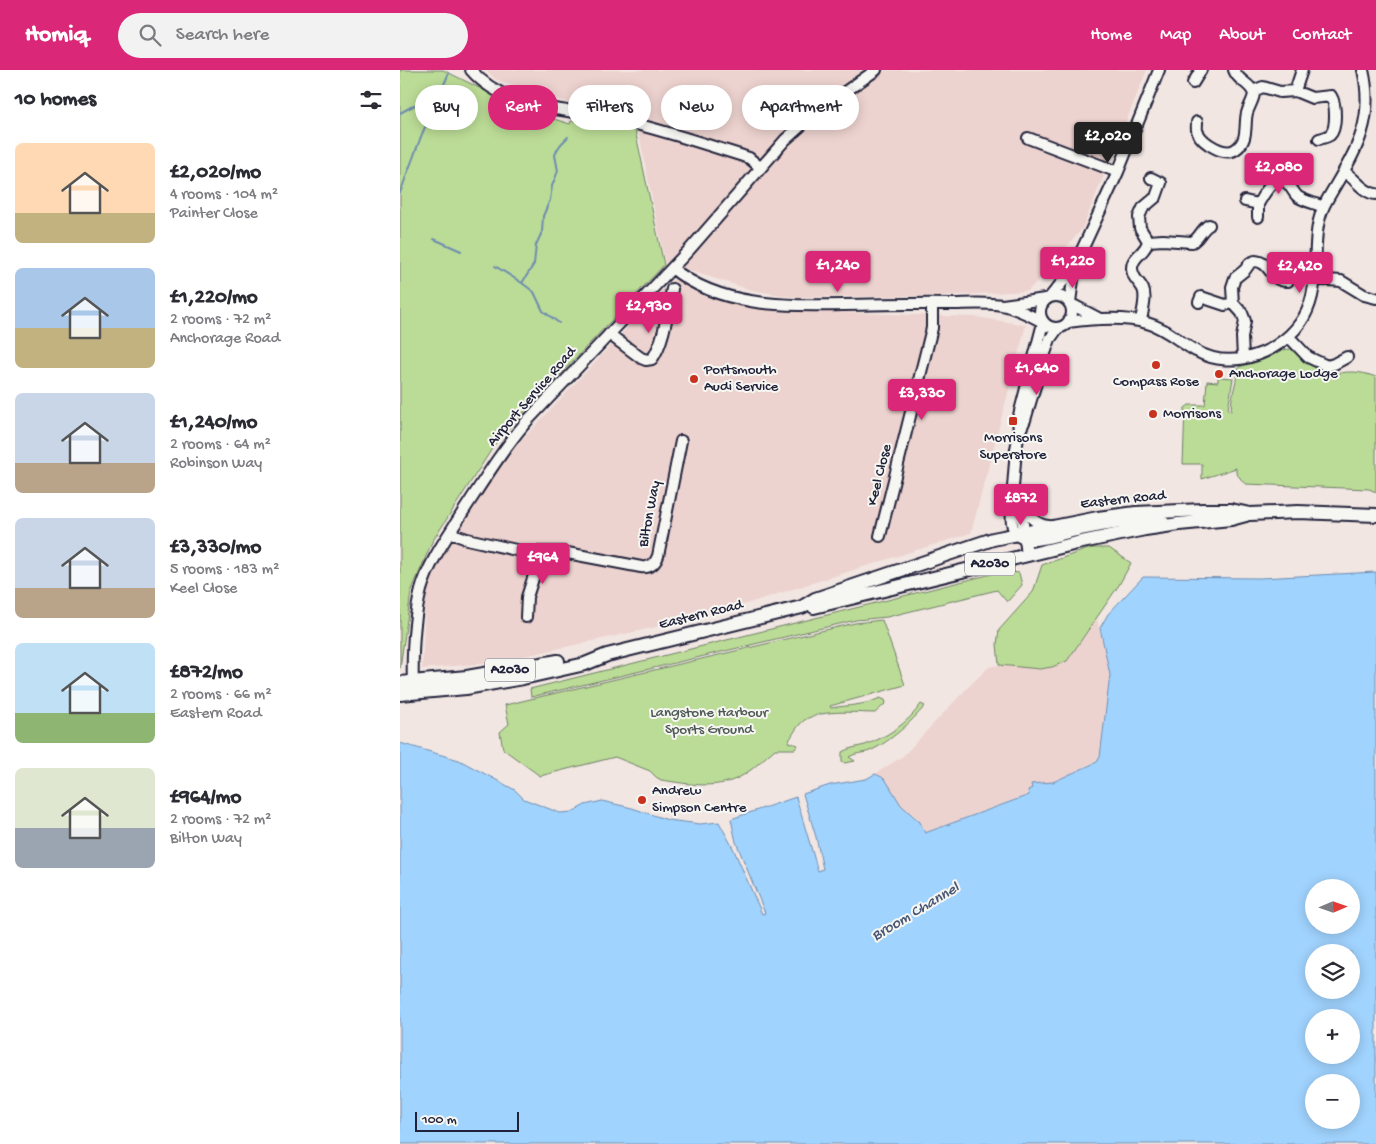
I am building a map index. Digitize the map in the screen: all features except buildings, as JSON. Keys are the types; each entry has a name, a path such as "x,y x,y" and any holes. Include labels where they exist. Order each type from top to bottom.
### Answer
{"main road":[{"name":"Eastern Road","path":"400,683 413,688 466,688 585,664 607,655 802,606 815,599 879,579 949,553 1049,526 1144,512 1231,510 1250,514 1317,513 1376,515"},
{"name":"Eastern Road","path":"802,606 817,607 1102,537 1179,524 1231,519 1250,514"},
{"name":"Eastern Road","path":"400,694 413,688"}],"street":[{"path":"471,70 488,85 517,99 540,106 633,123 749,158 760,167"},
{"name":"Airport Service Road","path":"413,688 415,628 422,589 430,565 507,444 672,268 785,140 815,113 876,70"},
{"path":"1027,555 1021,535 1012,516 1013,474 1019,433 1018,419 1042,322 1040,309 1075,266 1118,172 1159,70"},
{"path":"1197,122 1198,134 1208,144 1225,151 1237,148 1247,129 1247,115 1253,91 1250,85 1237,77 1234,70"},
{"path":"1295,90 1302,70"},
{"path":"1019,433 1026,420 1050,339 1058,328 1068,322 1098,318 1141,321 1167,332 1202,354 1226,358 1243,358 1264,352 1289,337 1308,309 1312,294 1317,225 1323,206 1364,145 1374,121 1371,95 1364,70"},
{"path":"1253,91 1263,87 1280,92 1295,90 1312,98 1328,96 1333,98 1336,109 1332,133 1319,139"},
{"path":"1028,138 1118,172"},
{"path":"1346,173 1359,183 1365,191 1376,194"},
{"path":"1148,241 1140,228 1139,217 1143,208 1156,197 1159,179"},
{"path":"1258,217 1258,204 1268,188 1275,182 1282,181 1287,183 1298,197 1323,206"},
{"path":"1245,201 1258,204"},
{"path":"1148,241 1192,242 1209,225"},
{"path":"1141,321 1144,294 1143,289 1134,278 1132,266 1134,259 1144,250 1148,241"},
{"path":"1243,358 1242,337 1245,321 1242,313 1234,303 1232,284 1253,261 1262,262 1276,278 1288,281"},
{"path":"1068,322 1072,312 1070,303 1075,266"},
{"path":"672,268 696,284 763,304 820,306 1002,305 1048,297 1061,297 1098,318"},
{"path":"1314,279 1341,281 1364,295 1376,298"},
{"path":"609,334 641,358 646,360 652,359 661,338 672,290"},
{"path":"1199,302 1201,297 1225,305 1234,303"},
{"name":"Keel Close","path":"880,536 932,328 932,304"},
{"path":"1002,305 1019,310 1049,327 1058,328"},
{"path":"1289,337 1308,357 1327,366 1346,357"},
{"name":"Bilton Way","path":"450,533 467,539 525,552 562,552 646,568 653,565 658,556 680,441"},
{"path":"1014,494 1031,518 1040,525 1049,526"},
{"path":"1021,535 1040,539 1081,530 1146,521 1179,524"},
{"path":"526,617 527,597 537,566 538,553"}],"shaded area":[{"path":"486,70 1147,70 1082,229 1038,281 1028,291 942,296 792,297 751,290 665,263 638,130 651,130 651,85 568,85 568,102 558,99 558,85 514,85 495,79"},
{"path":"673,279 776,310 977,317 1026,325 971,533 711,615 498,662 422,669 426,583 489,475"},
{"path":"1097,619 1110,675 1099,760 1053,782 1032,784 1033,788 1029,794 925,833 916,817 901,805 887,782 875,774 903,756 989,667 999,665 1040,669 1062,664 1067,661"}],"green space":[{"path":"400,70 443,70 473,85 415,85 415,130 478,130 478,87 488,92 488,130 558,130 558,120 568,123 568,130 635,130 664,265 497,441 432,542 411,592 400,668"},
{"path":"1291,349 1329,376 1353,372 1376,377 1376,492 1369,489 1245,484 1236,473 1236,468 1202,479 1202,464 1183,464 1185,408 1189,405 1205,405 1207,381 1218,382 1218,377 1233,378 1228,410 1231,411 1239,367 1263,360 1282,350"},
{"path":"1091,548 1109,548 1131,563 1119,585 1067,661 1040,669 999,665 997,644 999,630 1033,592 1042,565"},
{"path":"1004,571 1019,573 1022,585 1007,602 997,590 887,617 856,620 531,697 530,689"},
{"name":"Langstone Harbour Sports Ground","path":"882,620 905,685 830,706 831,708 862,704 880,698 885,700 886,703 875,713 837,712 808,718 799,725 788,742 798,745 795,749 775,749 749,771 725,783 704,785 661,780 650,771 615,757 540,776 503,749 500,732 509,724 505,705 855,623"},
{"path":"921,704 925,706 894,736 869,751 849,757 855,761 845,763 842,761 842,752 865,745 889,734 910,717"}],"water":[{"name":"Broom Channel","path":"1376,572 1376,1144 400,1144 400,743 459,760 515,790 524,799 560,813 572,812 585,805 602,801 632,808 668,820 700,824 719,822 733,848 762,914 765,913 736,842 731,819 796,797 818,871 823,869 803,794 830,785 866,779 875,774 887,782 901,805 920,822 925,833 1029,795 1028,790 1032,788 1031,784 1053,782 1097,762 1100,757 1110,675 1100,628 1108,614 1143,577 1260,578"}],"waterway":[{"path":"400,193 422,134 449,73"},
{"path":"400,113 415,105"},
{"path":"559,323 543,311 534,292 522,283 534,264 536,245 542,232 543,216 550,200 552,186 558,171 555,155 561,144 568,137"},
{"path":"434,239 461,251"},
{"path":"495,266 522,283"}],"place":[{"name":"Compass Rose","path":"1156,365"},
{"name":"Anchorage Lodge","path":"1219,374"},
{"name":"Portsmouth Audi Service","path":"694,379"},
{"name":"Morrisons","path":"1153,414"},
{"name":"Morrisons Superstore","path":"1013,421"},
{"name":"Andrew Simpson Centre","path":"642,800"}]}
